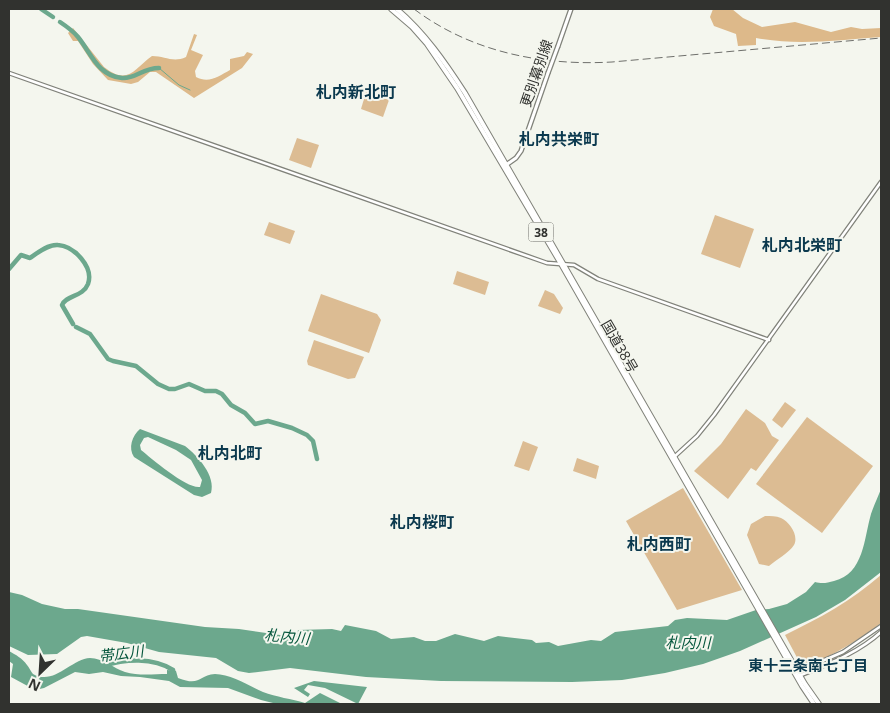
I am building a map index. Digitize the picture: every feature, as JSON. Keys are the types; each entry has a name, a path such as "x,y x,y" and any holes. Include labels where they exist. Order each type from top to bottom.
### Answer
{"highway":[{"name":"国道38号","path":"392,9 412,26 442,64 505,166"},
{"name":"国道38号","path":"397,9 430,42 445,61 814,704"},
{"name":"国道38号","path":"798,674 819,704"}],"main road":[{"name":"更別幕別線","path":"505,166 516,158 521,151 571,9"}],"street":[{"path":"9,73 547,263 574,265 598,280 769,340"},
{"path":"673,458 704,428 881,182"},
{"path":"798,674 843,652 881,626"},
{"path":"798,674 851,653 870,642 881,632"}],"shaded area":[{"path":"713,9 732,9 743,18 762,27 795,22 831,32 851,27 862,29 881,28 881,37 803,42 756,38 756,45 738,46 736,34 714,26 710,17"},
{"path":"73,28 104,67 112,73 119,75 130,74 152,56 173,59 186,57 194,34 197,35 191,50 203,55 195,71 196,77 201,79 218,77 230,70 230,59 244,56 247,52 253,54 242,68 194,98 156,72 150,72 138,82 131,84 108,80 93,64 78,41 73,41 68,33"},
{"path":"366,92 389,100 383,117 361,109"},
{"path":"297,138 319,145 311,168 289,160"},
{"path":"715,215 754,229 740,268 701,254"},
{"path":"269,222 295,231 290,244 264,235"},
{"path":"457,271 489,282 485,295 453,284"},
{"path":"545,290 554,294 563,308 560,314 538,306"},
{"path":"321,294 377,314 381,320 369,353 308,331"},
{"path":"314,340 364,357 355,378 348,379 308,365 307,361"},
{"path":"785,402 796,410 782,428 772,420"},
{"path":"746,409 765,423 772,436 779,440 756,471 751,468 728,499 694,471 721,444"},
{"path":"807,417 873,466 822,533 756,484"},
{"path":"523,441 538,447 529,471 514,466"},
{"path":"577,458 599,466 596,479 573,471"},
{"path":"683,488 742,590 677,610 626,521"},
{"path":"765,516 784,520 793,530 795,538 792,548 769,566 759,564 747,535 751,524"},
{"path":"881,575 881,623 836,652 806,667 801,665 785,635 835,608"}],"water":[{"path":"140,429 185,446 205,467 211,480 211,493 202,497 194,495 134,457 131,446","holes":["148,437 176,450 191,460 202,480 200,487 187,483 170,473 141,450 140,445 144,438"]},
{"name":"札内川","path":"881,489 881,572 845,600 816,617 740,651 703,664 665,673 622,680 572,682 441,681 366,677 290,668 249,673 238,671 216,658 159,652 127,643 87,636 81,637 57,654 28,655 9,646 9,592 22,595 42,604 65,609 78,609 205,627 239,629 287,636 297,635 298,630 332,629 341,631 345,625 376,631 391,639 414,637 425,641 436,641 455,634 484,641 498,636 532,640 536,643 549,642 558,646 591,640 601,641 615,632 668,626 675,620 687,618 727,620 756,610 787,604 806,592 815,582 824,583 844,577 857,563 861,554 871,514"},
{"path":"9,651 23,660 33,674 41,677 55,674 83,659 95,658 130,673 167,674 167,670 176,671 178,678 191,681 215,674 234,678 263,692 279,697 305,703 320,693 342,704 277,704 228,688 180,687 169,681 121,676 103,672 89,674 75,672 44,688 35,690 11,677 13,664 9,661"},
{"path":"314,681 367,687 358,704 325,688 308,685 304,690 310,694 308,697 294,688"}],"waterway":[{"path":"41,9 53,17"},
{"path":"60,22 78,37 96,63 107,73 127,78 153,68 159,68"},
{"path":"159,68 179,85 190,90"},
{"path":"9,269 21,255 30,258 43,249 54,245 64,246 76,253 85,264 89,277 86,288 79,294 67,299 62,305 73,324"},
{"path":"76,327 90,334 108,359 136,366 158,384 169,389 189,384 205,391 216,391 222,394 231,405 245,413 255,424 268,421 292,428 307,435 313,441 317,459"},
{"name":"帯広川","path":"103,666 120,662 148,661 173,670 174,675"}],"railway":[{"path":"414,9 436,24 483,46 534,58 586,63 881,38"}],"district":[{"name":"札内新北町","path":"356,92"},
{"name":"札内共栄町","path":"559,139"},
{"name":"札内北栄町","path":"802,245"},
{"name":"札内北町","path":"230,453"},
{"name":"札内桜町","path":"422,522"},
{"name":"札内西町","path":"659,544"},
{"name":"東十三条南七丁目","path":"808,665"}]}
